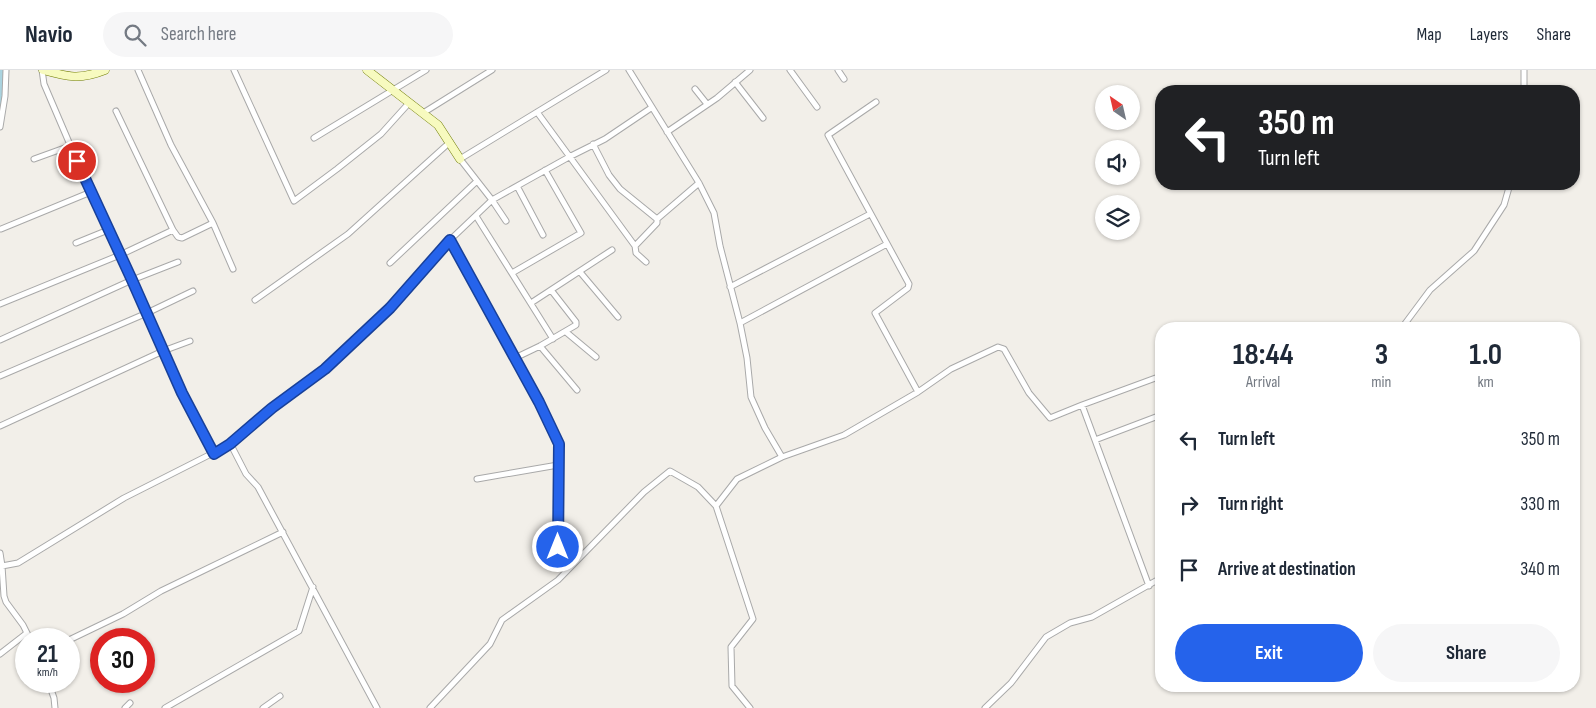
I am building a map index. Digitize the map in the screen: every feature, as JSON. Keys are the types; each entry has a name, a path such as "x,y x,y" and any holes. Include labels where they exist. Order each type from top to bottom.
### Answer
{"street":[{"path":"0,127 5,96 6,70"},
{"path":"105,70 96,74 69,77 42,70 44,84 70,146 132,280 162,351 214,454"},
{"path":"138,70 172,145 213,223 233,269"},
{"path":"234,70 294,201 380,134 409,103"},
{"path":"368,70 438,125 460,159 506,221"},
{"path":"314,138 426,70"},
{"path":"423,113 492,70"},
{"path":"460,159 606,70"},
{"path":"629,70 699,183 714,213 747,358 751,397 765,428 782,456"},
{"path":"667,132 707,104 750,70"},
{"path":"790,70 817,107"},
{"path":"1524,70 1524,85"},
{"path":"840,71 844,79"},
{"path":"735,82 763,118"},
{"path":"695,88 707,104"},
{"path":"876,102 828,135 910,286 875,313 918,392"},
{"path":"2,566 18,563 124,498 214,454 230,444 272,408 325,369 390,308 450,240 492,200 593,144 606,139 651,108"},
{"path":"116,111 178,237 182,238 213,223"},
{"path":"537,112 635,246 636,253 646,262"},
{"path":"255,300 348,234 450,142"},
{"path":"593,144 608,175 620,189 657,219"},
{"path":"34,159 70,146"},
{"path":"512,273 581,233 545,170"},
{"path":"390,263 477,181"},
{"path":"635,246 657,222 657,219 699,183"},
{"path":"517,186 543,235"},
{"path":"1406,322 1430,290 1474,251 1504,205 1508,190"},
{"path":"1,229 91,192"},
{"path":"730,287 870,214"},
{"path":"476,216 553,339"},
{"path":"76,243 108,230"},
{"path":"0,304 120,256 173,230"},
{"path":"450,240 555,432 559,444 558,547 570,566"},
{"path":"740,324 887,244"},
{"path":"530,304 612,250"},
{"path":"0,340 132,280 178,262"},
{"path":"580,272 618,317"},
{"path":"515,358 575,327 576,322 551,290"},
{"path":"0,376 193,291"},
{"path":"566,332 596,357"},
{"path":"0,426 162,351 190,341"},
{"path":"540,346 577,390"},
{"path":"716,506 737,479 782,456 844,435 918,392 951,369 998,347 1004,349 1029,394 1050,418 1155,378"},
{"path":"1082,405 1149,586"},
{"path":"1095,440 1155,417"},
{"path":"230,444 246,474 258,486 377,708"},
{"path":"477,479 558,465"},
{"path":"430,708 490,644 502,620 558,580 644,492 670,471 698,487 716,506 753,619 731,647 732,686 750,708"},
{"path":"80,635 123,614 161,590 283,532"},
{"path":"0,553 2,566 1,582 4,596 24,628"},
{"path":"986,708 1011,683 1046,637 1070,623 1092,617 1155,582"},
{"path":"165,708 299,631 313,587"},
{"path":"0,607 6,602"},
{"path":"0,654 15,642"},
{"path":"52,693 56,708"},
{"path":"263,708 280,696"},
{"path":"125,708 130,703"}],"waterway":[{"path":"0,104 2,97 1,70"}],"route":[{"path":"77,161 132,280 162,351 214,454 230,444 272,408 325,369 390,308 450,240 555,432 559,444 558,547"}]}
